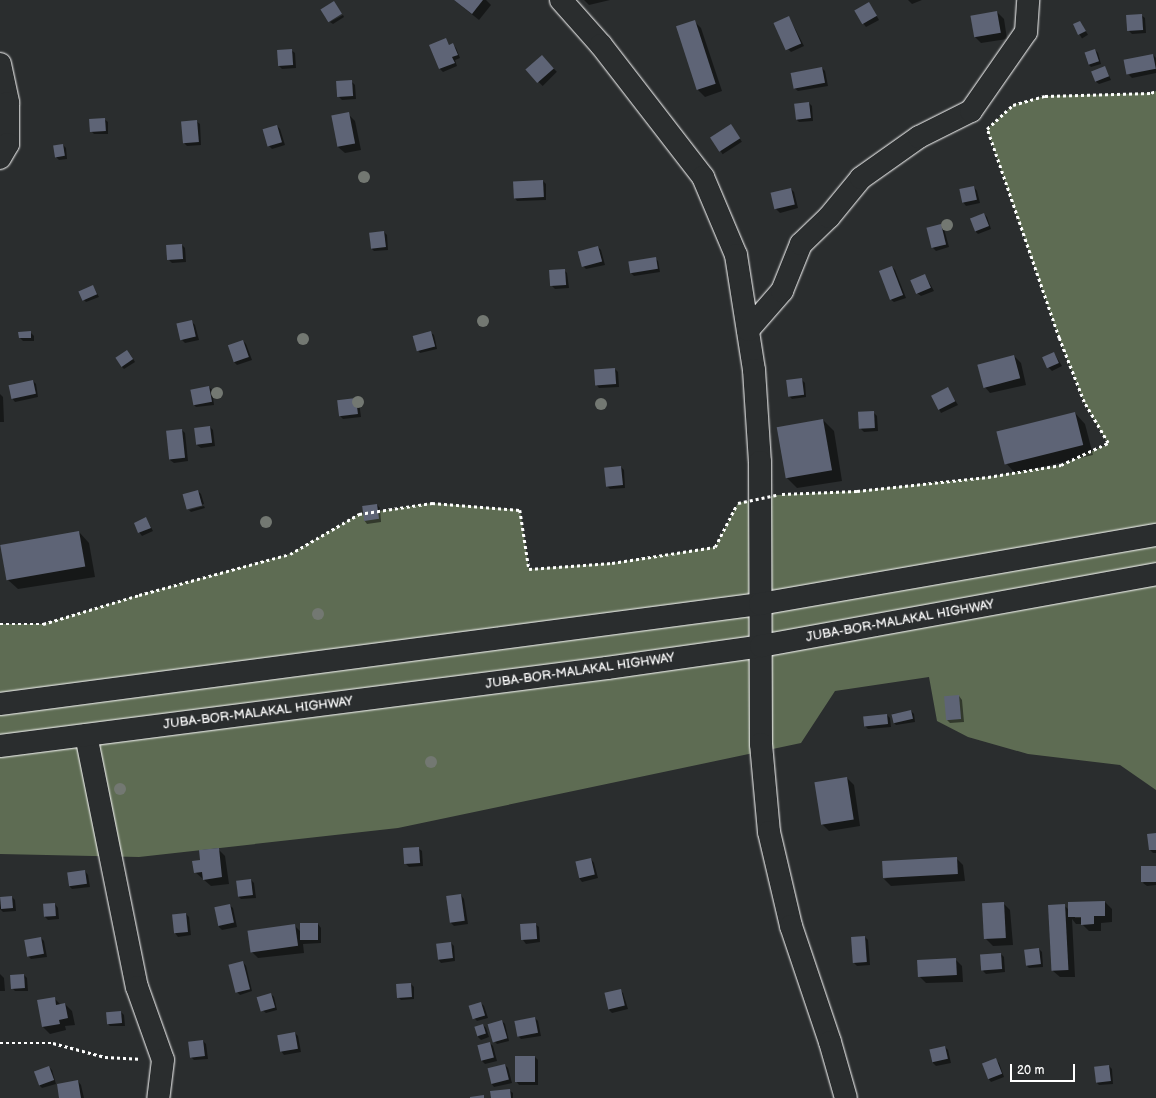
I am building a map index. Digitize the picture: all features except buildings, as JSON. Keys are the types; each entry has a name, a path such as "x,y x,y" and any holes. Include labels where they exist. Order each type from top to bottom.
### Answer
{"main road":[{"path":"561,0 601,45 702,176 736,255 754,370 760,462 761,744 769,832 791,926 830,1042 846,1098"},
{"path":"748,330 782,291 801,244 829,217 861,178 919,137 971,111 1026,32 1028,0"},
{"path":"0,64 8,104 8,144 0,158"},
{"path":"0,704 760,604 1156,535"},
{"name":"JUBA-BOR-MALAKAL HIGHWAY","path":"0,746 607,668 761,646 1156,574"},
{"path":"86,735 137,987 163,1060 158,1098"}],"path":[{"path":"0,624 43,624 139,595 290,554 359,514 432,502 520,510 528,569 612,563 715,547 738,502 777,495 857,491 988,477 1061,465 1108,444 1084,402 987,129 1013,105 1045,96 1151,93 1156,91"},
{"path":"0,1043 53,1043 105,1057 163,1060"}],"green space":[{"path":"1156,91 1156,790 1120,765 1028,754 968,737 937,721 929,677 835,691 801,743 398,828 139,857 0,854 0,624 43,624 139,595 290,554 359,514 432,503 520,510 529,569 612,563 715,547 738,503 777,495 857,491 988,477 1061,465 1108,444 1084,402 1059,338 987,129 1013,105 1045,96 1151,93"}]}
